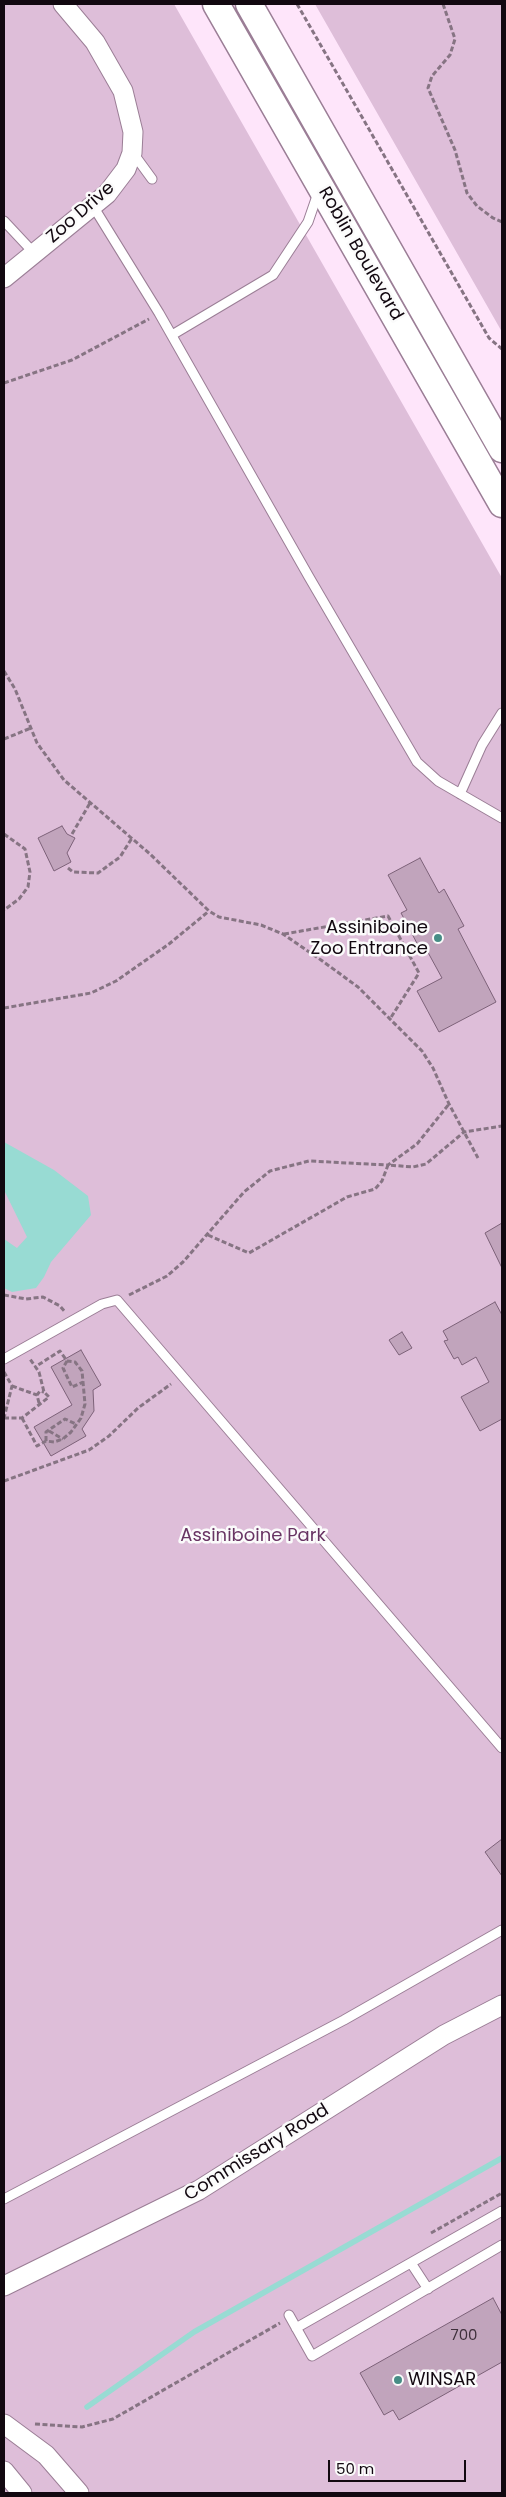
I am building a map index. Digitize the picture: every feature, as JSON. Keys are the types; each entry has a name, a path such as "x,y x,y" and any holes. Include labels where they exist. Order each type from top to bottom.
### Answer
{"main road":[{"name":"Roblin Boulevard","path":"216,4 502,504"},
{"name":"Roblin Boulevard","path":"249,4 502,449"}],"street":[{"name":"Zoo Drive","path":"4,278 107,194 121,176 132,153 133,132 123,91 94,42 63,4"},
{"name":"Commissary Road","path":"4,2286 193,2194 444,2036 502,2005"},
{"path":"10,2428 46,2455 79,2493"},
{"path":"4,2471 22,2493"}],"lane":[{"path":"132,153 152,179"},
{"path":"172,335 273,275 308,222 321,186"},
{"path":"93,206 172,335 410,752 430,776 502,818"},
{"path":"4,221 34,253"},
{"path":"460,794 482,745 502,713"},
{"path":"4,1359 102,1304 117,1300 180,1377 315,1529 502,1748"},
{"path":"4,2199 344,2020 502,1930"},
{"path":"296,2328 502,2211"},
{"path":"289,2315 312,2356 502,2245"},
{"path":"411,2263 428,2289"}],"path":[{"path":"298,4 489,338 502,348"},
{"path":"444,4 455,39 450,55 432,76 428,88 455,150 467,193 477,206 502,222"},
{"path":"4,383 72,360 159,313"},
{"path":"4,671 15,689 37,743 64,780 132,838 209,911 219,918 261,925 283,934 338,971 422,1051 433,1068 449,1104 478,1158"},
{"path":"4,739 31,728"},
{"path":"72,834 90,803"},
{"path":"4,834 25,849 30,872 28,887 19,899 4,910"},
{"path":"68,868 74,872 98,873 120,857 132,838"},
{"path":"4,1008 90,993 116,981 169,944 209,911"},
{"path":"283,934 388,916 418,972 390,1019"},
{"path":"208,1235 249,1253 347,1197 375,1189 382,1181 388,1164 417,1144 449,1104"},
{"path":"117,1300 167,1276 208,1235 244,1192 270,1171 310,1160 412,1167 426,1164 464,1132 502,1126"},
{"path":"4,1295 26,1299 43,1297 60,1306 73,1321"},
{"path":"20,1350 35,1367 43,1382 44,1392"},
{"path":"22,1418 38,1446 46,1441 54,1442 63,1439 76,1424 85,1404 82,1371 75,1362 67,1361 60,1351 35,1367"},
{"path":"67,1361 63,1368 72,1387 84,1382"},
{"path":"4,1372 12,1386 37,1395"},
{"path":"4,1481 89,1450 109,1436 138,1408 180,1377"},
{"path":"12,1386 4,1418 22,1418 49,1396 40,1391 37,1395"},
{"path":"37,1395 39,1403"},
{"path":"46,1441 46,1432 65,1418 76,1424"},
{"path":"49,1430 63,1439"},
{"path":"426,2236 502,2193"},
{"path":"10,2428 34,2424 82,2427 113,2418 270,2329 289,2315"}],"green space":[{"name":"Assiniboine Park","path":"4,4 174,4 502,578 502,2493 4,2493"},
{"path":"315,4 502,4 502,332"}],"shaded area":[{"path":"4,1142 54,1170 88,1196 91,1215 51,1262 36,1288 12,1292 4,1288 4,1239 17,1248 27,1237 4,1190"}],"building":[{"path":"62,826 67,834 75,838 67,853 71,862 54,871 38,838"},
{"name":"Assiniboine Zoo Entrance","path":"420,858 439,893 444,889 464,926 458,929 496,1002 439,1032 417,991 442,978 425,947 420,949 401,913 407,910 388,875"},
{"path":"502,1223 502,1268 485,1233"},
{"path":"495,1302 502,1315 502,1419 480,1431 461,1397 489,1382 476,1357 462,1365 458,1357 454,1359 444,1341 448,1340 443,1331"},
{"path":"402,1332 412,1348 399,1355 389,1340"},
{"path":"81,1350 101,1385 93,1390 94,1411 82,1429 86,1436 51,1456 34,1427 72,1405 51,1367"},
{"path":"502,1839 502,1876 485,1852"},
{"path":"493,2298 502,2315 502,2362 399,2420 393,2410 384,2415 360,2373"}],"waterway":[{"path":"87,2407 194,2332 502,2158"}],"place":[{"name":"Assiniboine Zoo Entrance","path":"438,938"},
{"name":"WINSAR","path":"398,2380"}]}
